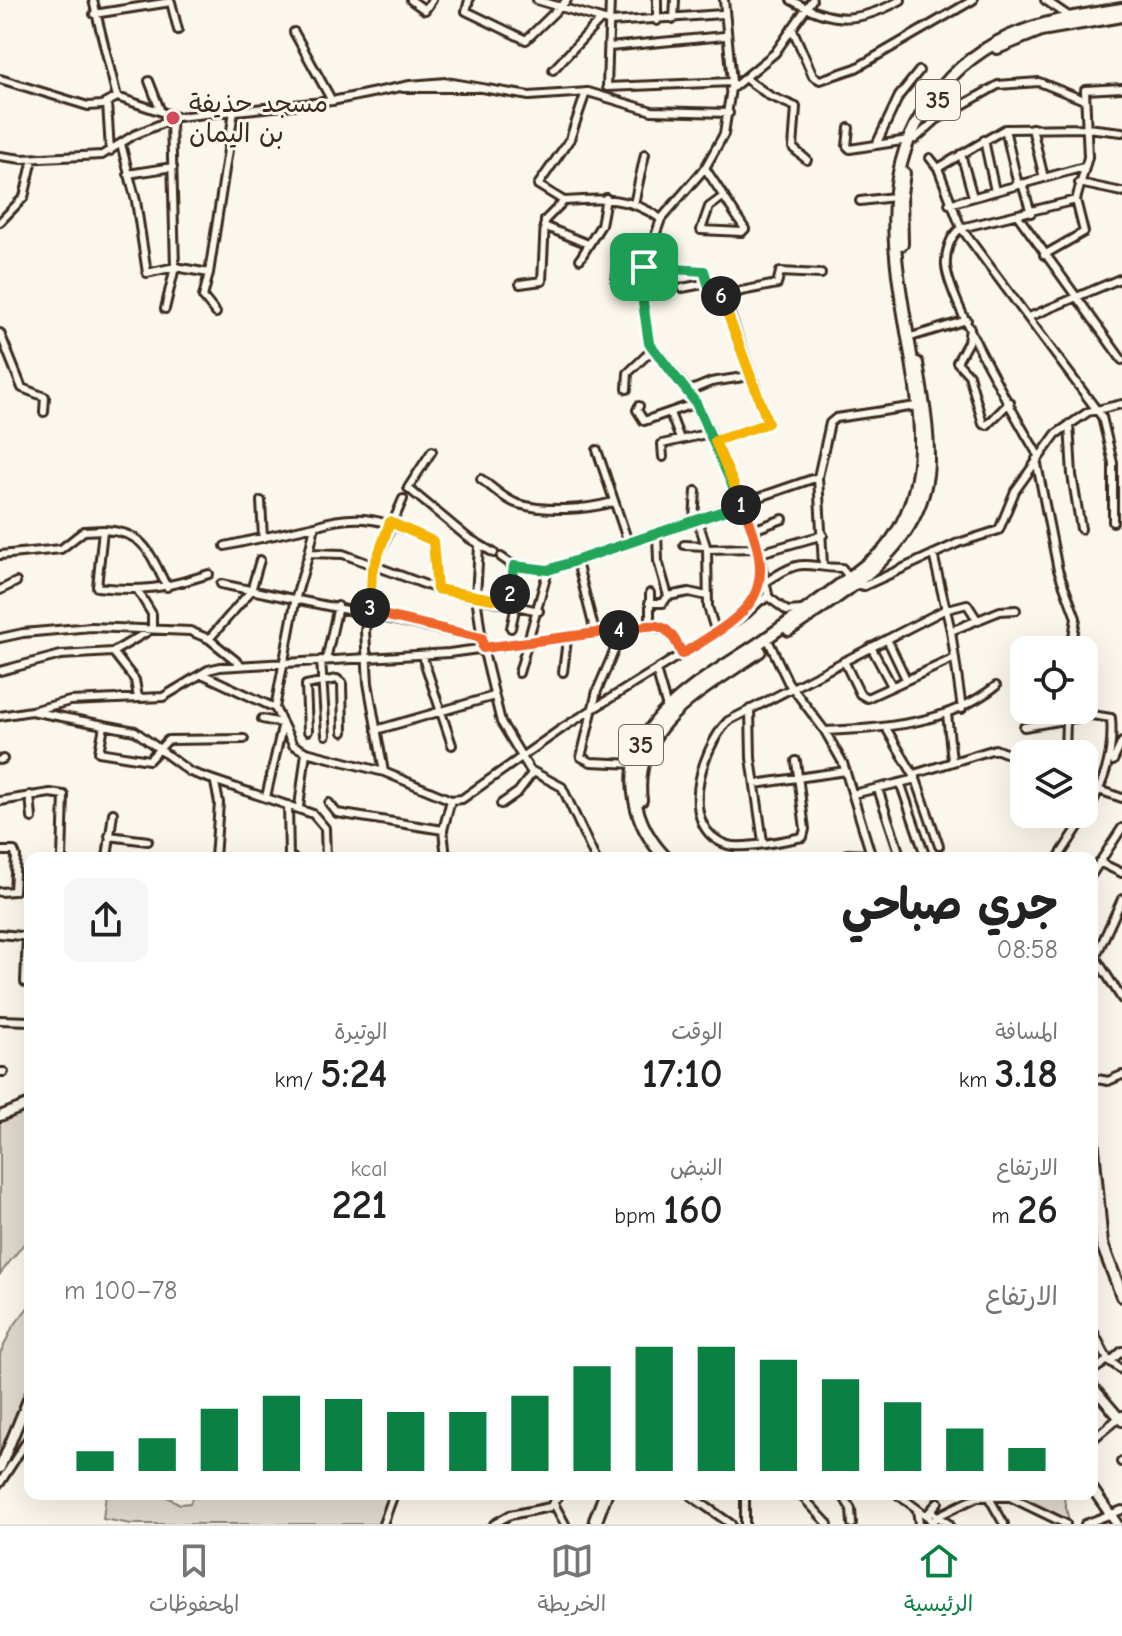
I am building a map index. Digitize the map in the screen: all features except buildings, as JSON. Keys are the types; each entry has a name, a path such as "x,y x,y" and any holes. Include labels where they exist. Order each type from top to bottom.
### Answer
{"highway":[{"name":"35","path":"671,852 661,842 645,815 640,781 644,755 657,730 671,714 805,610 852,581 891,542 915,498 922,457 894,197 912,140 940,88 979,51 1024,28 1122,9"},
{"name":"35","path":"906,301 901,194 912,140 946,89 983,56 1041,30 1122,16"},
{"name":"35","path":"661,852 638,814 633,787 635,764 649,730 667,708 770,644 899,546 917,512 926,484 928,448 914,336 908,316"},
{"path":"1098,1201 1102,1244 1122,1296"},
{"path":"1098,1246 1102,1268 1122,1306"}],"main road":[{"path":"0,1118 24,1109"},
{"path":"1098,1393 1121,1418"},
{"path":"0,1468 24,1410"},
{"path":"1098,1496 1117,1524"}],"street":[{"path":"93,0 117,97"},
{"path":"411,0 425,10 432,0"},
{"path":"469,0 466,11 526,40 567,0"},
{"path":"537,0 558,9 611,22 722,14"},
{"path":"610,0 607,87 730,85 746,79 775,53 812,0"},
{"path":"657,0 657,21"},
{"path":"674,19 675,0"},
{"path":"723,0 730,85"},
{"path":"723,0 730,85 729,113 724,134 705,168 661,219 645,264 641,289 644,326 653,349 689,391 715,441 760,550 762,593 790,616 785,626"},
{"path":"791,0 805,8 842,18 871,16 901,0"},
{"path":"792,28 813,76 820,80 856,68 973,0"},
{"path":"1045,0 1070,17"},
{"path":"94,14 171,2 178,30"},
{"path":"553,70 600,20"},
{"path":"294,32 332,101"},
{"path":"609,47 724,36"},
{"path":"876,145 899,96 919,71"},
{"path":"0,79 88,106 107,103 117,97 174,118"},
{"path":"746,79 770,96 796,107 793,148 807,160"},
{"path":"149,81 161,112"},
{"path":"0,156 33,159 97,156 174,118 332,101 446,82 529,96 586,92 624,100 652,111 729,113"},
{"path":"849,128 848,148 912,140 936,120 998,85 1039,82 1084,100"},
{"path":"1044,255 1083,235 1076,200 1088,157 1086,89 1122,88"},
{"path":"586,92 575,127 538,185 564,201 606,198 634,204 661,219"},
{"path":"107,103 110,151"},
{"path":"216,313 203,297 234,111"},
{"path":"165,309 175,267 174,118"},
{"path":"564,124 575,127"},
{"path":"1032,128 1044,178"},
{"path":"938,168 1005,129 1087,128 1122,132"},
{"path":"1005,129 1031,213"},
{"path":"984,140 995,191"},
{"path":"121,144 147,273 175,267 209,273"},
{"path":"1027,154 1036,152"},
{"path":"634,204 645,154"},
{"path":"961,154 973,197"},
{"path":"930,158 938,168 949,204 961,228 1104,420 1110,446 1113,522"},
{"path":"0,222 24,197 33,159"},
{"path":"128,174 173,167"},
{"path":"949,204 1085,167"},
{"path":"705,168 724,196 745,231 701,230 709,207 724,196"},
{"path":"1079,183 1122,192"},
{"path":"860,201 894,197"},
{"path":"580,259 601,225 606,198"},
{"path":"1073,636 1076,618 1058,570 1037,457 969,322 946,263 952,236 961,228 1076,200"},
{"path":"520,284 542,281 546,217 564,201"},
{"path":"1018,216 1121,356"},
{"path":"544,226 588,244"},
{"path":"629,249 645,264 704,271 710,290 725,300 767,426 715,441"},
{"path":"618,267 616,280 641,289"},
{"path":"725,300 741,291 777,284 780,272 821,274"},
{"path":"1029,317 1075,295 1122,278"},
{"path":"682,288 708,283"},
{"path":"914,336 969,322"},
{"path":"969,322 968,342 960,351 957,365 969,375 983,424 987,425 1010,402"},
{"path":"0,333 22,388 45,397 44,412"},
{"path":"627,389 628,373 653,349"},
{"path":"689,391 711,382 750,376"},
{"path":"639,406 637,410 643,421 696,403"},
{"path":"315,526 296,597 275,708 293,745 306,752 384,772 451,800 467,798 521,755 742,616 794,564 842,568 852,581 864,586 933,554 999,530 1015,491 1037,457 1069,424 1096,409 1122,404"},
{"path":"823,565 818,477 832,420 916,406"},
{"path":"670,413 680,439"},
{"path":"1069,424 1072,475 1081,529"},
{"path":"663,457 661,444 710,433"},
{"path":"597,450 628,542"},
{"path":"432,451 408,488 479,546 514,566 548,570 818,477"},
{"path":"481,479 515,503 544,508 613,502"},
{"path":"696,491 696,518 706,547 707,596 716,633"},
{"path":"384,772 365,631 374,566 390,522 403,499"},
{"path":"261,501 263,538"},
{"path":"225,546 367,518 390,522 433,541 437,589"},
{"path":"753,530 783,519"},
{"path":"103,530 96,585 138,591 167,587 209,574"},
{"path":"0,555 61,549 84,531 129,533 138,539 167,587"},
{"path":"649,603 665,603 668,596 658,561 657,533"},
{"path":"684,545 760,550 823,535"},
{"path":"479,546 476,596 483,648 502,726 533,772 562,787 592,852"},
{"path":"309,553 343,554 437,589 539,611"},
{"path":"933,554 951,631 962,709"},
{"path":"209,639 251,591 260,560"},
{"path":"577,562 595,632"},
{"path":"511,628 514,566"},
{"path":"519,673 530,643 548,570"},
{"path":"0,590 16,582"},
{"path":"221,584 370,612 482,638"},
{"path":"138,591 152,614 152,629"},
{"path":"668,596 689,592 707,596"},
{"path":"650,593 650,626"},
{"path":"796,761 805,835 733,847 716,839 706,827 698,801 700,770 709,745 728,721 944,610 967,604 978,621"},
{"path":"326,735 323,660 338,606"},
{"path":"781,609 794,612 805,610"},
{"path":"951,631 1000,611 1016,610"},
{"path":"0,716 56,705 163,697 202,674 240,664 422,655 567,640 595,632 650,626 668,630 682,654"},
{"path":"0,638 91,627 190,631 209,639 240,664"},
{"path":"0,671 61,655 113,652 152,629"},
{"path":"623,630 610,654 591,709 582,760 635,764"},
{"path":"887,639 906,679"},
{"path":"563,672 567,640"},
{"path":"770,644 793,689 825,731 846,771 870,852"},
{"path":"871,647 892,686"},
{"path":"113,652 135,680 138,698"},
{"path":"422,655 444,712 452,745"},
{"path":"844,661 864,697 871,697 955,658"},
{"path":"656,670 667,708"},
{"path":"202,674 275,708"},
{"path":"308,731 306,685 323,680 341,681 343,732"},
{"path":"825,731 886,728 947,714 962,709 996,686"},
{"path":"376,730 494,696"},
{"path":"56,705 56,717"},
{"path":"750,709 763,842"},
{"path":"31,711 138,732 190,772 299,807 323,823 325,852"},
{"path":"947,714 952,760"},
{"path":"1098,716 1106,715 1111,720 1112,760"},
{"path":"262,719 282,724"},
{"path":"266,797 282,724"},
{"path":"1024,727 1042,724"},
{"path":"104,726 98,749 101,753 149,760 159,747 173,739 244,739"},
{"path":"886,728 915,776 939,846"},
{"path":"1062,852 1100,790 1122,742"},
{"path":"853,794 901,785 952,760 997,749 1010,754"},
{"path":"299,807 306,752"},
{"path":"1112,760 1122,763"},
{"path":"755,784 846,771"},
{"path":"501,804 518,792 533,772"},
{"path":"215,852 220,784"},
{"path":"901,785 924,852"},
{"path":"878,789 899,852"},
{"path":"1100,790 1122,798"},
{"path":"0,801 30,795 57,793 65,796 62,852"},
{"path":"30,795 32,818"},
{"path":"445,852 443,830 451,800"},
{"path":"329,803 337,813 443,830"},
{"path":"288,805 291,852"},
{"path":"108,852 113,813"},
{"path":"1122,828 1099,862 1122,873"},
{"path":"109,836 148,841"},
{"path":"0,851 14,851 16,856 14,891 0,892"},
{"path":"1098,947 1122,899"},
{"path":"0,934 24,936"},
{"path":"1098,961 1122,999"},
{"path":"0,1020 24,1021"},
{"path":"1098,1079 1108,1081 1122,1075"},
{"path":"1098,1340 1109,1361 1122,1370"},
{"path":"1098,1367 1122,1351"},
{"path":"1098,1435 1121,1418"},
{"path":"0,1483 24,1445"},
{"path":"383,1524 392,1500"},
{"path":"494,1524 510,1515 556,1500"},
{"path":"595,1522 604,1500"},
{"path":"697,1500 731,1524"},
{"path":"745,1500 745,1524"},
{"path":"806,1500 828,1524"},
{"path":"845,1500 851,1511 852,1524"},
{"path":"906,1500 949,1524"},
{"path":"907,1500 933,1517"},
{"path":"915,1507 919,1524 968,1500"},
{"path":"990,1500 1004,1524"},
{"path":"1022,1500 1056,1522 1066,1524"},
{"path":"554,1503 565,1524"},
{"path":"1085,1524 1122,1510"}],"shaded area":[{"path":"24,1108 24,1244 0,1274 0,1113"},
{"path":"24,1313 24,1396 0,1456 0,1354 12,1328"},
{"path":"105,1500 173,1500 180,1504 191,1500 389,1500 383,1524 131,1524 103,1519"},
{"path":"1027,1500 1064,1500 1069,1521"}],"place":[{"name":"مسجد حذيفة بن اليمان","path":"173,118"}],"route":[{"path":"644,267 641,289 644,326 649,343 696,403 742,504 548,570 514,566 509,602 437,589 433,541 397,528 390,522 372,572 370,612 482,638 483,648 567,640 595,632 657,626 674,634 682,654 742,616 757,588 762,567 760,553 753,530 742,504 715,441 762,428 768,423 725,300 710,290 706,272 644,267"}]}
